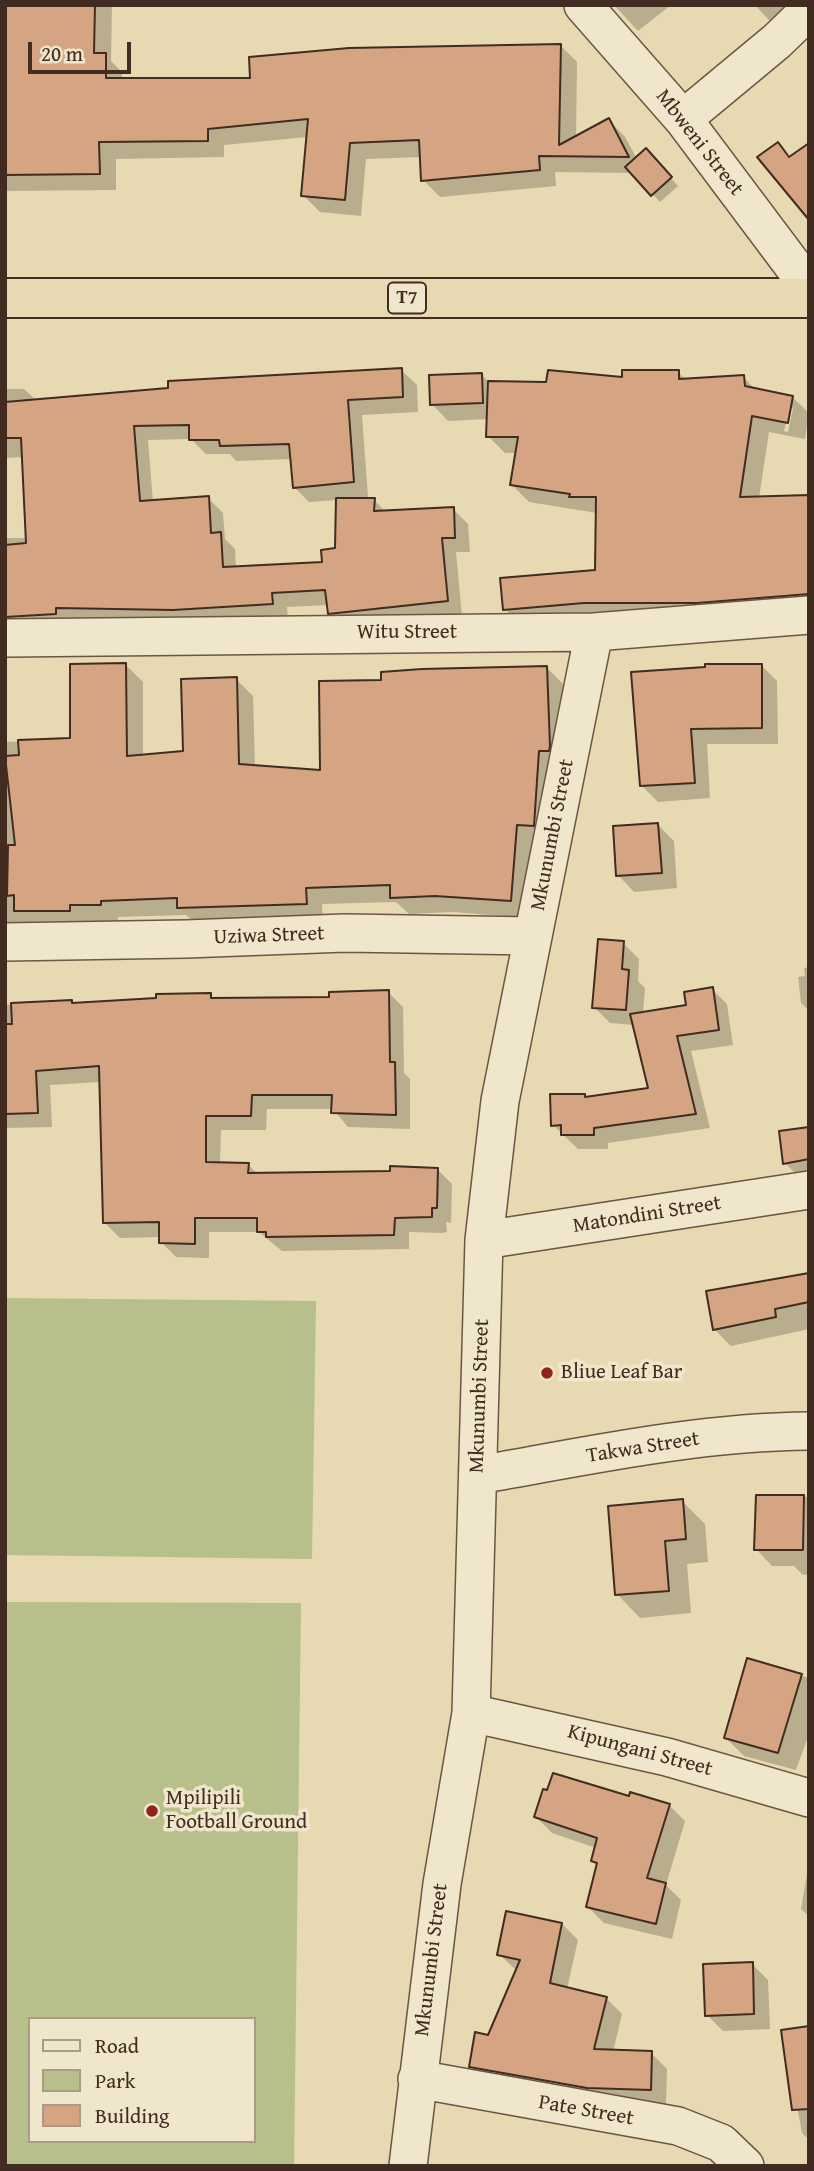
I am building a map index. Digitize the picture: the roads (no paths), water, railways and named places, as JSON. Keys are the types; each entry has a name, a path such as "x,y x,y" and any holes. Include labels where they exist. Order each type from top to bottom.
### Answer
{"highway":[{"name":"T7","path":"5,298 809,298"}],"street":[{"name":"Mbweni Street","path":"583,5 683,119 809,287"},
{"path":"683,119 777,41 809,10"},
{"name":"Witu Street","path":"5,638 594,632 809,615"},
{"name":"Mkunumbi Street","path":"408,2166 442,1884 471,1713 484,1240 500,1101 594,632"},
{"name":"Uziwa Street","path":"5,942 345,933 533,936"},
{"name":"Matondini Street","path":"484,1240 809,1190"},
{"name":"Takwa Street","path":"478,1475 655,1444 752,1433 809,1431"},
{"name":"Kipungani Street","path":"471,1713 667,1757 809,1797"},
{"name":"Pate Street","path":"417,2079 678,2126 721,2143 745,2166"}],"place":[{"name":"Bliue Leaf Bar","path":"547,1373"},
{"name":"Mpilipili Football Ground","path":"152,1811"}]}
